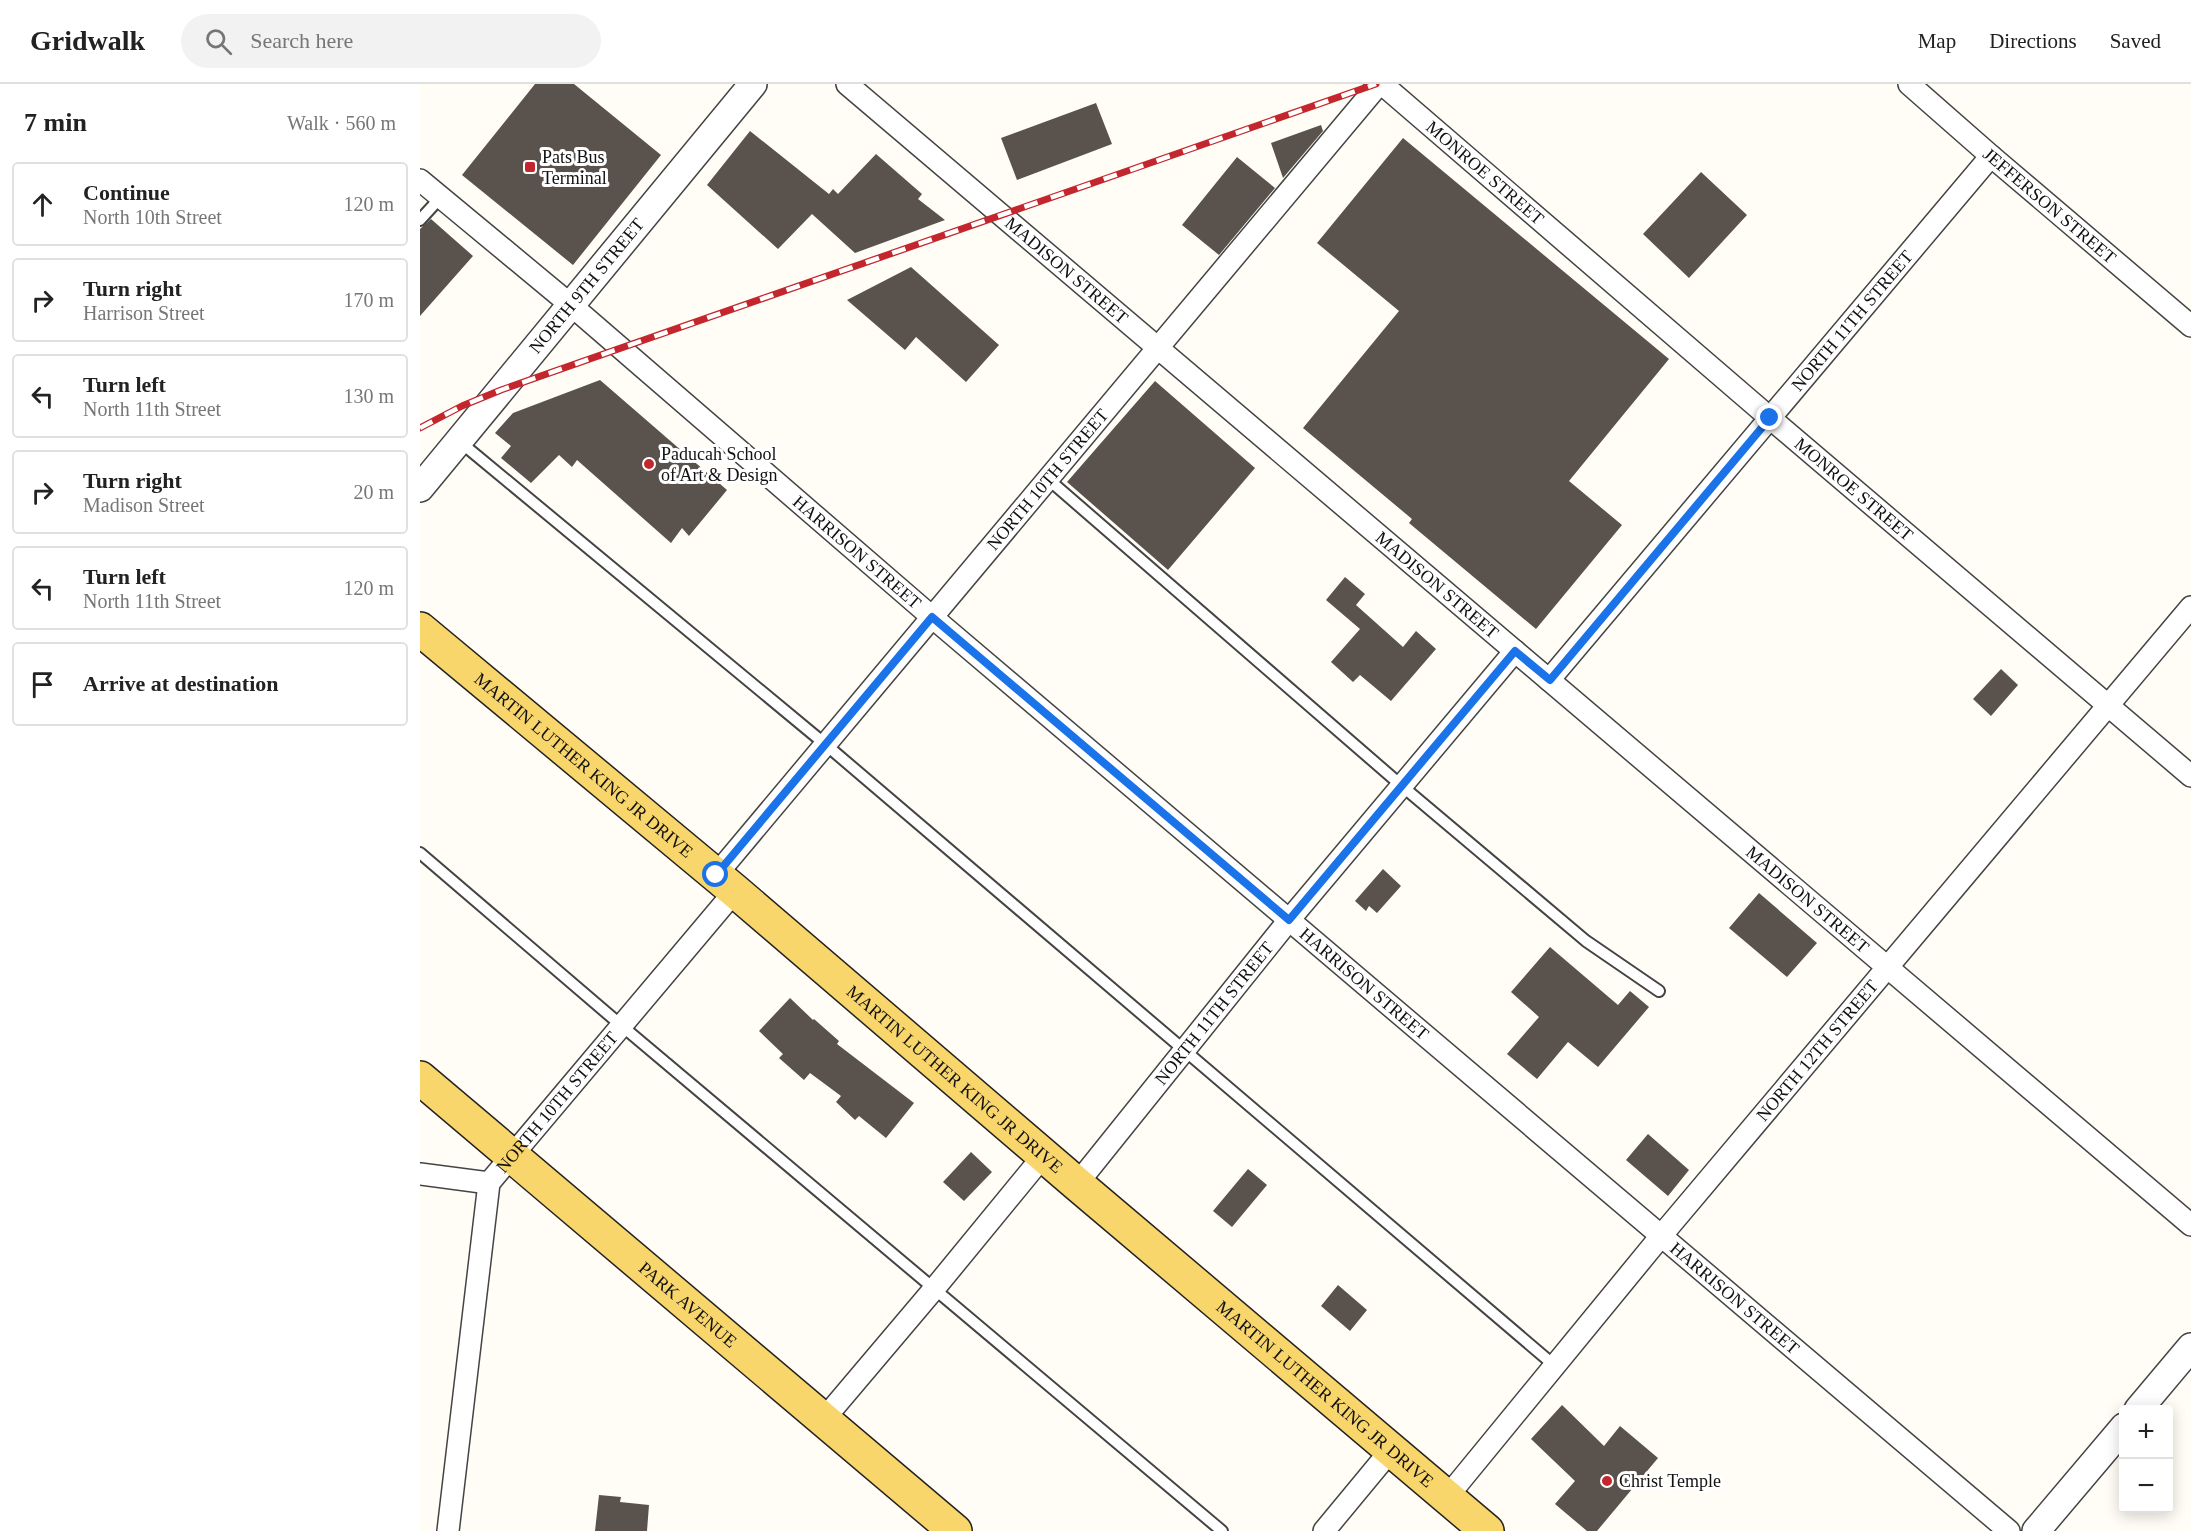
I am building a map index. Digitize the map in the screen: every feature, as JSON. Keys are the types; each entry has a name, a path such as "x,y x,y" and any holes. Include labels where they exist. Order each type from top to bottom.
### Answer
{"main road":[{"name":"MARTIN LUTHER KING JR DRIVE","path":"420,629 725,883 1487,1531"},
{"name":"PARK AVENUE","path":"420,1078 955,1531"}],"street":[{"name":"NORTH 9TH STREET","path":"420,488 753,84"},
{"name":"MADISON STREET","path":"847,84 2191,1225"},
{"name":"NORTH 10TH STREET","path":"448,1531 489,1183 622,1026 825,744 1380,84"},
{"name":"MONROE STREET","path":"1380,84 2191,776"},
{"name":"JEFFERSON STREET","path":"1910,84 2191,326"},
{"name":"NORTH 11TH STREET","path":"1550,680 1991,156"},
{"name":"HARRISON STREET","path":"420,180 572,306 932,617 2009,1531"},
{"name":"NORTH 12TH STREET","path":"1447,1497 1661,1236 2191,608"},
{"name":"NORTH 11TH STREET","path":"1077,1184 1289,920 1515,651"},
{"path":"824,1419 1044,1155"},
{"path":"420,1174 489,1183"},
{"path":"2142,1405 2191,1347"},
{"path":"2036,1531 2119,1433"},
{"path":"1324,1531 1391,1450"}],"lane":[{"path":"420,220 441,197"},
{"path":"458,440 825,744 1555,1366"},
{"path":"1048,479 1402,786 1586,941 1659,992"},
{"path":"420,853 1222,1531"}],"building":[{"path":"535,84 574,84 661,155 573,265 462,175"},
{"path":"1096,103 1112,144 1017,180 1001,138"},
{"path":"1321,125 1323,131 1283,178 1271,143"},
{"path":"750,131 829,194 833,189 838,194 876,154 922,194 918,199 945,220 855,253 812,214 778,249 707,185"},
{"path":"1403,138 1669,359 1569,481 1622,525 1536,629 1409,523 1412,519 1303,428 1399,311 1317,243"},
{"path":"1237,157 1275,188 1219,255 1182,225"},
{"path":"1701,172 1747,215 1689,278 1643,234"},
{"path":"431,219 473,256 420,316 420,229"},
{"path":"911,267 999,345 966,382 916,337 905,350 847,300"},
{"name":"Paducah School of Art & Design","path":"600,380 727,490 689,536 682,528 671,543 577,460 572,467 559,455 531,483 501,458 511,446 495,433 513,413"},
{"path":"1155,381 1255,468 1168,570 1067,482"},
{"path":"1345,577 1365,594 1356,605 1403,647 1416,631 1436,649 1391,701 1360,675 1353,682 1331,662 1360,629 1326,600"},
{"path":"2001,669 2018,685 1991,716 1973,699"},
{"path":"1383,869 1401,886 1377,913 1369,906 1366,911 1355,901"},
{"path":"1759,893 1817,943 1787,977 1729,928"},
{"path":"1550,947 1618,1005 1630,991 1649,1007 1598,1067 1568,1042 1537,1079 1507,1054 1539,1017 1511,992"},
{"path":"790,998 839,1041 837,1044 914,1103 886,1138 859,1116 855,1120 836,1102 841,1096 810,1073 804,1080 779,1058 783,1054 759,1031"},
{"path":"1648,1134 1689,1170 1668,1196 1626,1160"},
{"path":"971,1152 992,1172 964,1201 943,1182"},
{"path":"1248,1169 1267,1185 1232,1227 1213,1211"},
{"path":"1338,1285 1367,1310 1350,1331 1321,1306"},
{"name":"Christ Temple","path":"1562,1405 1604,1446 1620,1426 1658,1458 1597,1531 1587,1531 1555,1504 1575,1481 1531,1439"},
{"path":"599,1495 621,1497 620,1502 649,1505 647,1531 595,1531"}],"railway":[{"path":"420,428 462,406 501,390 1376,84"}],"place":[{"name":"Pats Bus Terminal","path":"530,167"},
{"name":"Paducah School of Art & Design","path":"649,464"},
{"name":"Christ Temple","path":"1607,1481"}],"route":[{"path":"716,875 932,617 1289,920 1515,651 1550,680 1770,418"}]}
